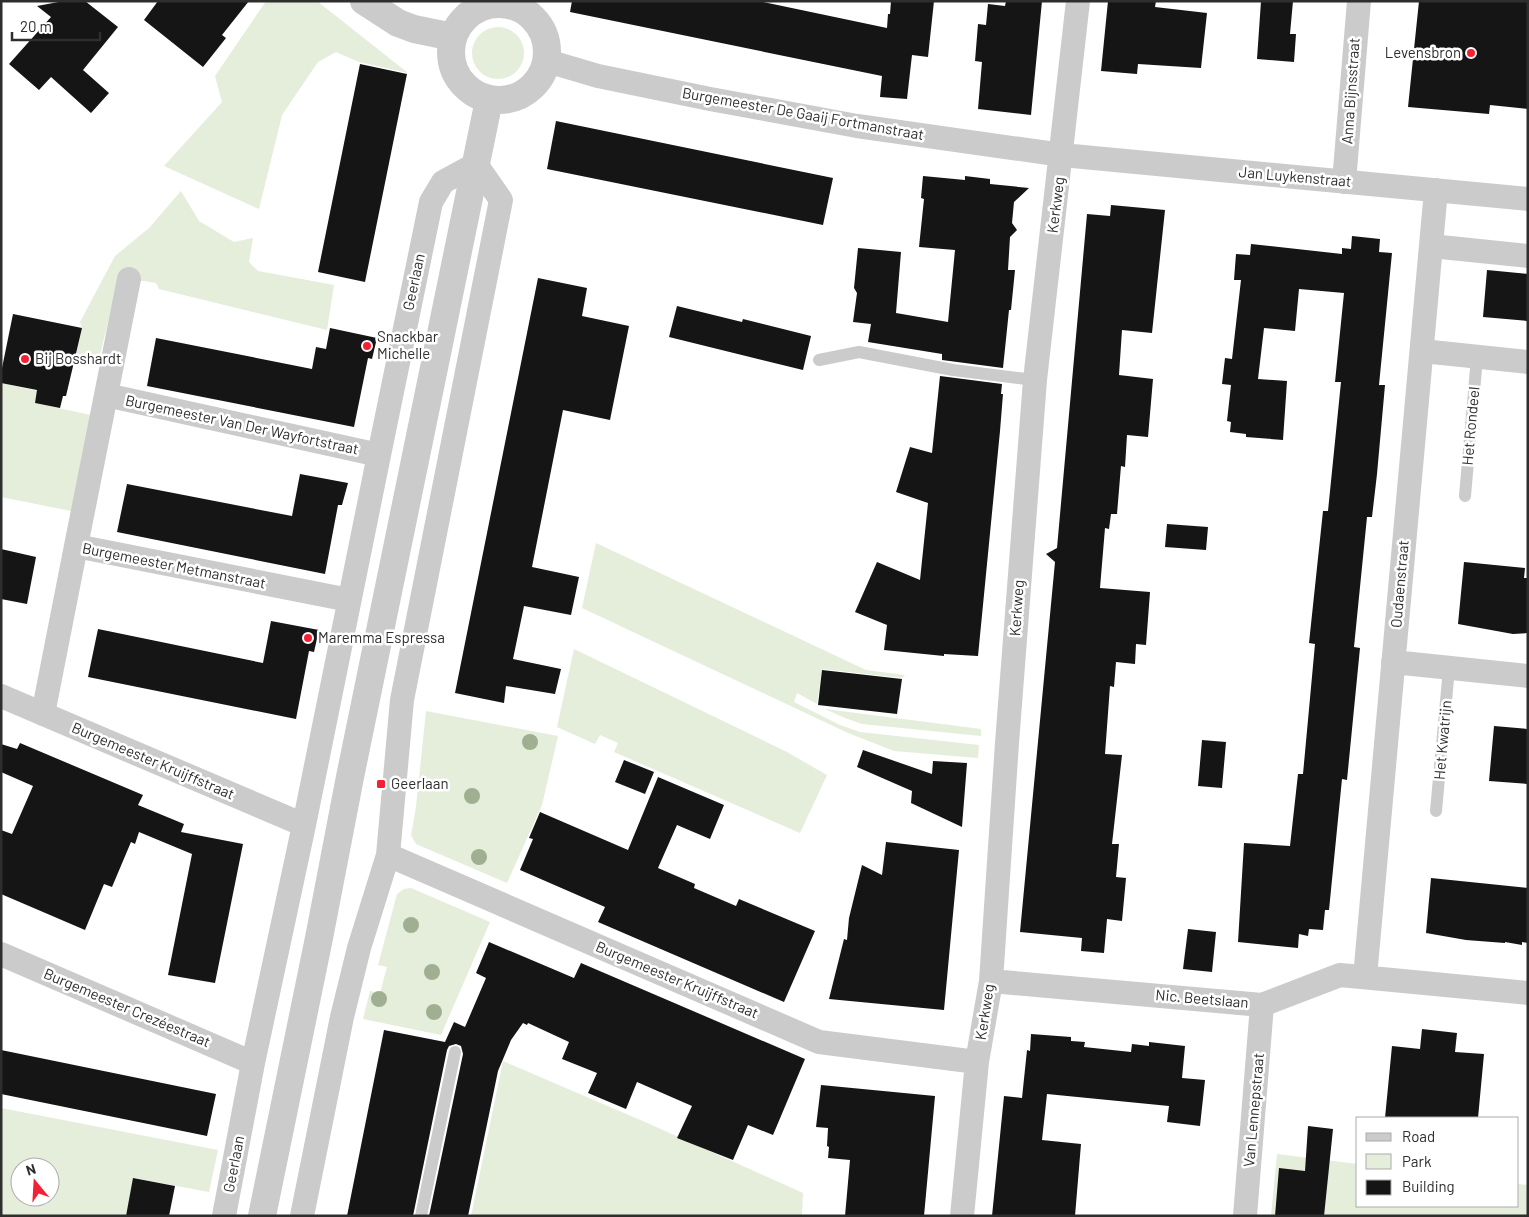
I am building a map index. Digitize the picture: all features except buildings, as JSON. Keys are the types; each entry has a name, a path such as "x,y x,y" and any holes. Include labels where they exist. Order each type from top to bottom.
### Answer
{"street":[{"path":"364,1 398,23 414,29 453,37"},
{"name":"Kerkweg","path":"962,1216 977,1062 991,981 1035,380 1078,1"},
{"name":"Anna Bijnsstraat","path":"1344,182 1358,1"},
{"path":"507,3 530,15 539,24 545,35 547,61 543,73 536,84 526,92 515,98 502,101 489,100 476,95 465,87 457,77 452,64 450,50 453,37 459,25 468,14 493,4 507,3"},
{"name":"Burgemeester De Gaaij Fortmanstraat","path":"547,61 598,76 710,99 848,124 1062,155"},
{"path":"262,1216 489,100"},
{"name":"Jan Luykenstraat","path":"1062,155 1528,199"},
{"path":"302,1216 342,1017 359,948 388,855 402,700 501,200 476,164"},
{"name":"Geerlaan","path":"224,1216 253,1063 304,825 431,202 443,182 476,164"},
{"name":"Oudaenstraat","path":"1365,978 1436,190"},
{"path":"1431,246 1528,256"},
{"name":"Burgemeester Van Der Wayfortstraat","path":"76,546 129,280"},
{"path":"1422,351 1528,362"},
{"name":"Burgemeester Van Der Wayfortstraat","path":"106,395 379,454"},
{"name":"Burgemeester Metmanstraat","path":"43,714 76,546 349,600"},
{"path":"1393,662 1528,676"},
{"name":"Burgemeester Kruijffstraat","path":"1,696 304,825"},
{"name":"Burgemeester Kruijffstraat","path":"388,855 819,1042 977,1062"},
{"name":"Burgemeester Crezéestraat","path":"1,954 253,1063"},
{"name":"Nic. Beetslaan","path":"991,981 1262,1005 1340,976 1528,993"},
{"name":"Van Lennepstraat","path":"1244,1216 1262,1005"}],"lane":[{"path":"819,360 859,352 952,370 1035,380"},
{"name":"Het Rondeel","path":"1465,496 1477,357"},
{"name":"Het Kwatrijn","path":"1436,811 1449,668"},
{"path":"421,1216 455,1052"}],"green space":[{"path":"266,1 317,1 408,73 359,62 336,52 318,62 282,115 259,209 164,166 222,102 215,76"},
{"path":"498,27 512,31 520,39 524,53 520,67 512,75 498,79 484,75 476,67 472,53 476,39 484,31"},
{"path":"181,191 199,221 234,242 253,238 249,262 258,271 334,285 327,330 159,289 156,283 119,277 99,359 76,356 82,328 80,322 115,256 149,228"},
{"path":"1,383 38,391 35,403 91,415 71,511 1,497"},
{"path":"596,543 866,670 905,675 902,678 822,669 817,704 797,693 794,702 840,725 860,732 979,745 978,758 894,751 848,733 582,608"},
{"path":"574,649 785,751 827,775 800,833 614,752 618,743 600,735 595,744 557,727"},
{"path":"825,709 981,729 981,736 862,724"},
{"path":"426,711 558,736 542,805 507,883 416,844 411,835 416,807"},
{"path":"411,888 490,922 441,1035 363,1019 370,991 380,993 387,967 378,965 397,894 404,889"},
{"path":"503,1061 803,1193 802,1216 471,1216"},
{"path":"1,1108 218,1150 209,1192 134,1178 126,1216 1,1216"},
{"path":"1277,1154 1356,1164 1356,1207 1519,1207 1519,1184 1528,1185 1528,1216 1271,1216"}],"place":[{"name":"Levensbron","path":"1471,53"},
{"name":"Snackbar Michelle","path":"367,346"},
{"name":"Bij Bosshardt","path":"25,359"},
{"name":"Maremma Espressa","path":"308,638"},
{"name":"Geerlaan","path":"381,784"}]}
